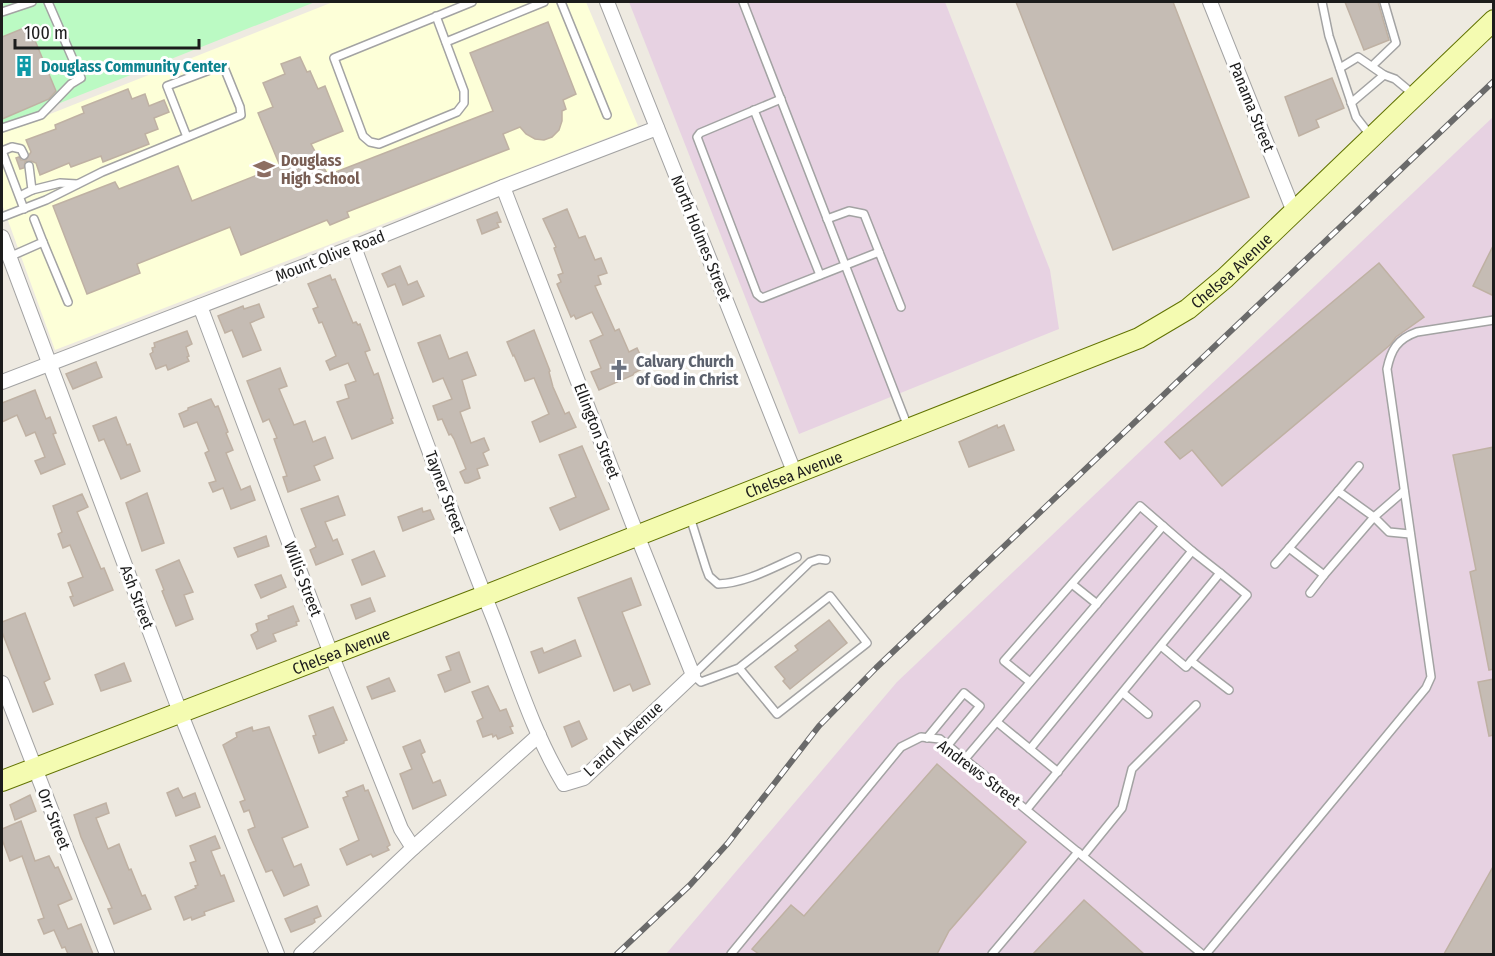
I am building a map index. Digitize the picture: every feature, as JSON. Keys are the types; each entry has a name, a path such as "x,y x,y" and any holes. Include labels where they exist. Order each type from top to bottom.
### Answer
{"main road":[{"name":"Chelsea Avenue","path":"2,781 484,596 1139,338 1188,309 1225,278 1494,20"}],"street":[{"name":"North Holmes Street","path":"607,2 795,474"},
{"name":"Panama Street","path":"1210,2 1294,212"},
{"name":"Mount Olive Road","path":"2,382 657,129"},
{"name":"Ellington Street","path":"503,187 693,675"},
{"name":"Ash Street","path":"2,237 180,712 277,954"},
{"name":"Tayner Street","path":"354,247 484,596 539,735"},
{"name":"Willis Street","path":"200,306 331,654 401,829 413,848"},
{"name":"L and N Avenue","path":"539,735 564,784 584,778 693,675"},
{"name":"Orr Street","path":"2,683 107,954"},
{"path":"301,954 413,848 539,735"}],"lane":[{"path":"2,12 32,2"},
{"path":"2,129 41,115 71,84 81,78 48,2"},
{"path":"445,2 448,11"},
{"path":"436,16 464,91 464,103 457,112 379,144 370,142 363,136 334,58 448,11 472,2"},
{"path":"446,42 544,2"},
{"path":"561,2 607,115"},
{"path":"743,2 909,429"},
{"path":"1322,2 1329,36 1356,117 1371,137"},
{"path":"1372,66 1396,43 1384,2"},
{"path":"1340,68 1358,57 1384,75 1395,79 1415,95"},
{"path":"2,217 46,201 102,172 241,115 223,65 167,86 187,137"},
{"path":"1351,103 1384,75"},
{"path":"781,99 697,136 757,294 762,298 879,252"},
{"path":"754,110 820,275"},
{"path":"24,155 21,149 12,147 2,151 24,209"},
{"path":"29,166 32,190"},
{"path":"20,196 32,190 60,183 77,184"},
{"path":"827,219 849,211 864,214 901,307"},
{"path":"34,219 68,302"},
{"path":"9,257 43,242"},
{"path":"1204,954 1426,688 1431,677 1430,663 1387,369 1395,345 1404,336 1416,332 1494,320"},
{"path":"1275,564 1359,466"},
{"path":"1338,491 1374,517 1389,532 1410,534"},
{"path":"1310,593 1374,517 1404,491"},
{"path":"1030,682 1004,661 1140,506 1247,595 1186,667 1161,646"},
{"path":"689,515 709,576 718,584 727,584 754,576 797,557"},
{"path":"965,759 1162,526"},
{"path":"1289,548 1324,575"},
{"path":"1030,749 1192,551"},
{"name":"L and N Avenue","path":"693,675 810,562 819,559 826,560"},
{"path":"1027,809 1221,573"},
{"path":"1072,584 1097,604"},
{"path":"693,675 701,682 739,668 830,596 867,643 777,714 739,668"},
{"path":"1191,661 1228,690"},
{"path":"927,738 964,693 980,706 948,746"},
{"path":"1123,693 1148,714"},
{"path":"992,954 1122,808 1132,769 1196,705"},
{"path":"997,722 1058,772"},
{"name":"Andrews Street","path":"731,954 901,747 921,737 940,739 1204,954"}],"shaded area":[{"name":"Douglass High School","path":"333,2 586,2 638,126 55,350 2,204 2,133"},
{"path":"629,2 945,2 1050,270 1059,329 799,434"},
{"path":"1493,117 1493,954 666,954 897,682"}],"green space":[{"path":"2,2 315,2 2,126"}],"building":[{"path":"1016,2 1173,2 1249,197 1113,250"},
{"path":"1345,2 1378,2 1389,40 1364,50"},
{"path":"548,22 576,94 563,100 566,109 562,111 559,130 552,137 544,140 535,139 520,127 503,134 509,149 347,212 349,217 330,225 327,220 241,255 230,227 137,264 140,273 87,294 53,206 115,182 119,189 178,166 192,201 280,166 258,113 273,107 263,83 285,74 281,64 300,57 307,72 310,71 318,89 325,86 343,131 311,144 328,175 493,111 470,53"},
{"name":"Douglass Community Center","path":"29,26 56,91 49,99 2,119 2,37"},
{"path":"1332,78 1344,108 1316,120 1319,127 1299,136 1285,97"},
{"path":"128,89 132,99 145,94 149,106 164,100 169,112 154,118 158,129 145,134 149,144 103,162 101,156 71,167 69,163 40,175 36,163 31,161 25,162 24,168 20,169 16,158 26,160 31,152 26,140 56,129 55,125 84,113 82,107"},
{"path":"567,209 579,238 585,236 595,260 601,258 607,273 598,276 601,284 595,286 615,331 619,329 629,352 637,348 646,367 599,390 591,372 601,368 590,341 603,335 592,312 576,319 574,315 571,317 557,284 561,282 558,275 563,273 554,248 556,247 543,219"},
{"path":"497,212 501,222 497,223 499,227 482,234 477,220"},
{"path":"1494,244 1494,296 1473,286"},
{"path":"1379,263 1424,317 1396,337 1390,345 1222,486 1192,450 1180,459 1165,442"},
{"path":"400,266 408,285 417,281 424,296 403,305 395,284 388,287 382,274"},
{"path":"330,275 332,280 335,279 353,323 360,324 370,350 365,352 374,375 378,373 393,418 391,419 393,423 352,439 337,402 349,398 345,385 356,381 348,363 330,370 326,361 336,356 322,322 319,323 313,309 318,307 308,284"},
{"path":"259,304 264,317 250,323 261,350 243,357 232,330 225,333 218,316 243,306 244,309"},
{"path":"534,330 550,371 553,387 565,414 569,412 576,427 540,442 532,422 549,414 534,378 525,381 507,342"},
{"path":"187,331 192,344 186,347 189,361 168,370 166,365 156,369 150,354 153,352 152,348 155,347 154,343"},
{"path":"440,335 449,359 467,352 476,375 462,380 470,408 460,412 471,443 484,438 489,450 483,453 488,465 477,469 480,478 468,483 465,483 460,472 466,469 454,439 451,434 449,435 442,419 438,420 433,406 452,399 443,378 433,382 418,343"},
{"path":"96,362 102,377 73,389 66,374"},
{"path":"280,368 287,386 279,389 294,425 305,421 313,442 325,437 333,458 314,466 320,480 288,492 283,477 287,476 274,439 277,438 269,419 263,422 247,381"},
{"path":"35,390 46,419 50,417 56,433 53,434 65,464 41,474 35,461 45,457 35,432 26,436 17,415 2,422 2,403"},
{"path":"211,399 215,407 218,406 228,432 226,433 233,450 226,453 241,490 250,486 255,500 231,509 223,488 213,492 209,483 216,481 205,453 209,451 197,422 184,427 179,414"},
{"path":"116,417 127,445 130,444 140,471 121,479 104,439 99,441 93,426"},
{"path":"997,425 998,428 1004,425 1014,450 969,467 959,442"},
{"path":"582,446 609,509 560,530 550,508 576,497 559,455"},
{"path":"1494,447 1494,669 1489,670 1470,572 1476,570 1453,455"},
{"path":"147,493 164,543 142,551 126,503"},
{"path":"82,494 88,507 77,512 101,569 104,568 113,590 74,606 68,583 83,577 70,545 63,548 58,534 62,532 53,506"},
{"path":"338,496 345,515 325,522 333,541 337,539 343,554 316,565 310,550 316,547 301,509"},
{"path":"422,508 423,512 430,510 434,519 403,531 398,517"},
{"path":"266,536 269,546 238,557 234,548"},
{"path":"374,551 385,576 362,585 352,560"},
{"path":"179,560 193,592 184,595 193,619 176,626 156,570"},
{"path":"281,575 286,587 261,598 255,585"},
{"path":"631,578 641,605 622,612 650,684 633,691 630,684 614,691 578,598"},
{"path":"370,598 375,611 356,619 351,605"},
{"path":"293,606 299,621 296,622 297,625 273,634 276,641 257,649 251,635 258,631 256,624 269,619 268,616"},
{"path":"25,613 50,679 44,682 53,704 33,712 2,632 2,622"},
{"path":"829,620 847,643 790,689 775,667 798,650 795,646"},
{"path":"575,640 581,656 539,673 531,652 542,648 544,653"},
{"path":"459,652 470,682 445,692 438,675 451,670 446,657"},
{"path":"124,663 131,681 101,691 95,675"},
{"path":"389,678 395,691 372,699 367,687"},
{"path":"1494,679 1494,735 1489,736 1478,682"},
{"path":"488,686 500,711 506,709 513,726 510,727 513,733 498,739 492,734 483,737 477,721 483,718 472,692"},
{"path":"333,707 347,740 319,753 313,736 316,735 309,716"},
{"path":"579,721 587,739 572,747 564,727"},
{"path":"252,727 253,731 269,727 308,827 282,838 294,867 301,864 309,885 284,896 272,870 266,872 251,838 248,830 255,827 249,810 244,812 240,802 245,800 223,745 237,737 236,733"},
{"path":"420,740 425,752 421,754 433,783 440,780 446,795 413,809 400,774 412,769 403,747"},
{"path":"937,764 1026,842 949,931 937,954 759,954 752,949 791,905 804,916"},
{"path":"363,785 365,791 368,790 390,845 387,847 389,850 373,857 371,854 347,865 340,849 359,840 343,798 348,796 346,792"},
{"path":"178,788 183,798 195,793 200,807 176,816 167,793"},
{"path":"30,795 36,811 15,820 10,805"},
{"path":"106,803 109,813 96,818 108,849 119,844 129,870 131,869 142,896 145,895 151,909 114,924 108,909 112,908 81,837 74,815"},
{"path":"21,821 35,861 49,856 55,868 58,867 72,899 58,905 68,929 81,924 93,954 68,954 65,947 62,948 54,930 44,934 38,920 44,918 22,856 10,861 2,839 2,829"},
{"path":"215,836 220,848 211,851 234,901 204,912 205,915 192,920 191,917 184,920 175,897 198,885 190,863 196,861 190,846"},
{"path":"1494,865 1494,954 1444,954"},
{"path":"1084,900 1144,954 1033,954"},
{"path":"317,906 321,916 314,919 315,922 291,932 285,919"}],"railway":[{"path":"617,954 690,885 728,843 819,726 876,668 1494,81"}],"place":[{"name":"Douglass Community Center","path":"24,66"},
{"name":"Douglass High School","path":"264,169"},
{"name":"Calvary Church of God in Christ","path":"619,370"}]}
